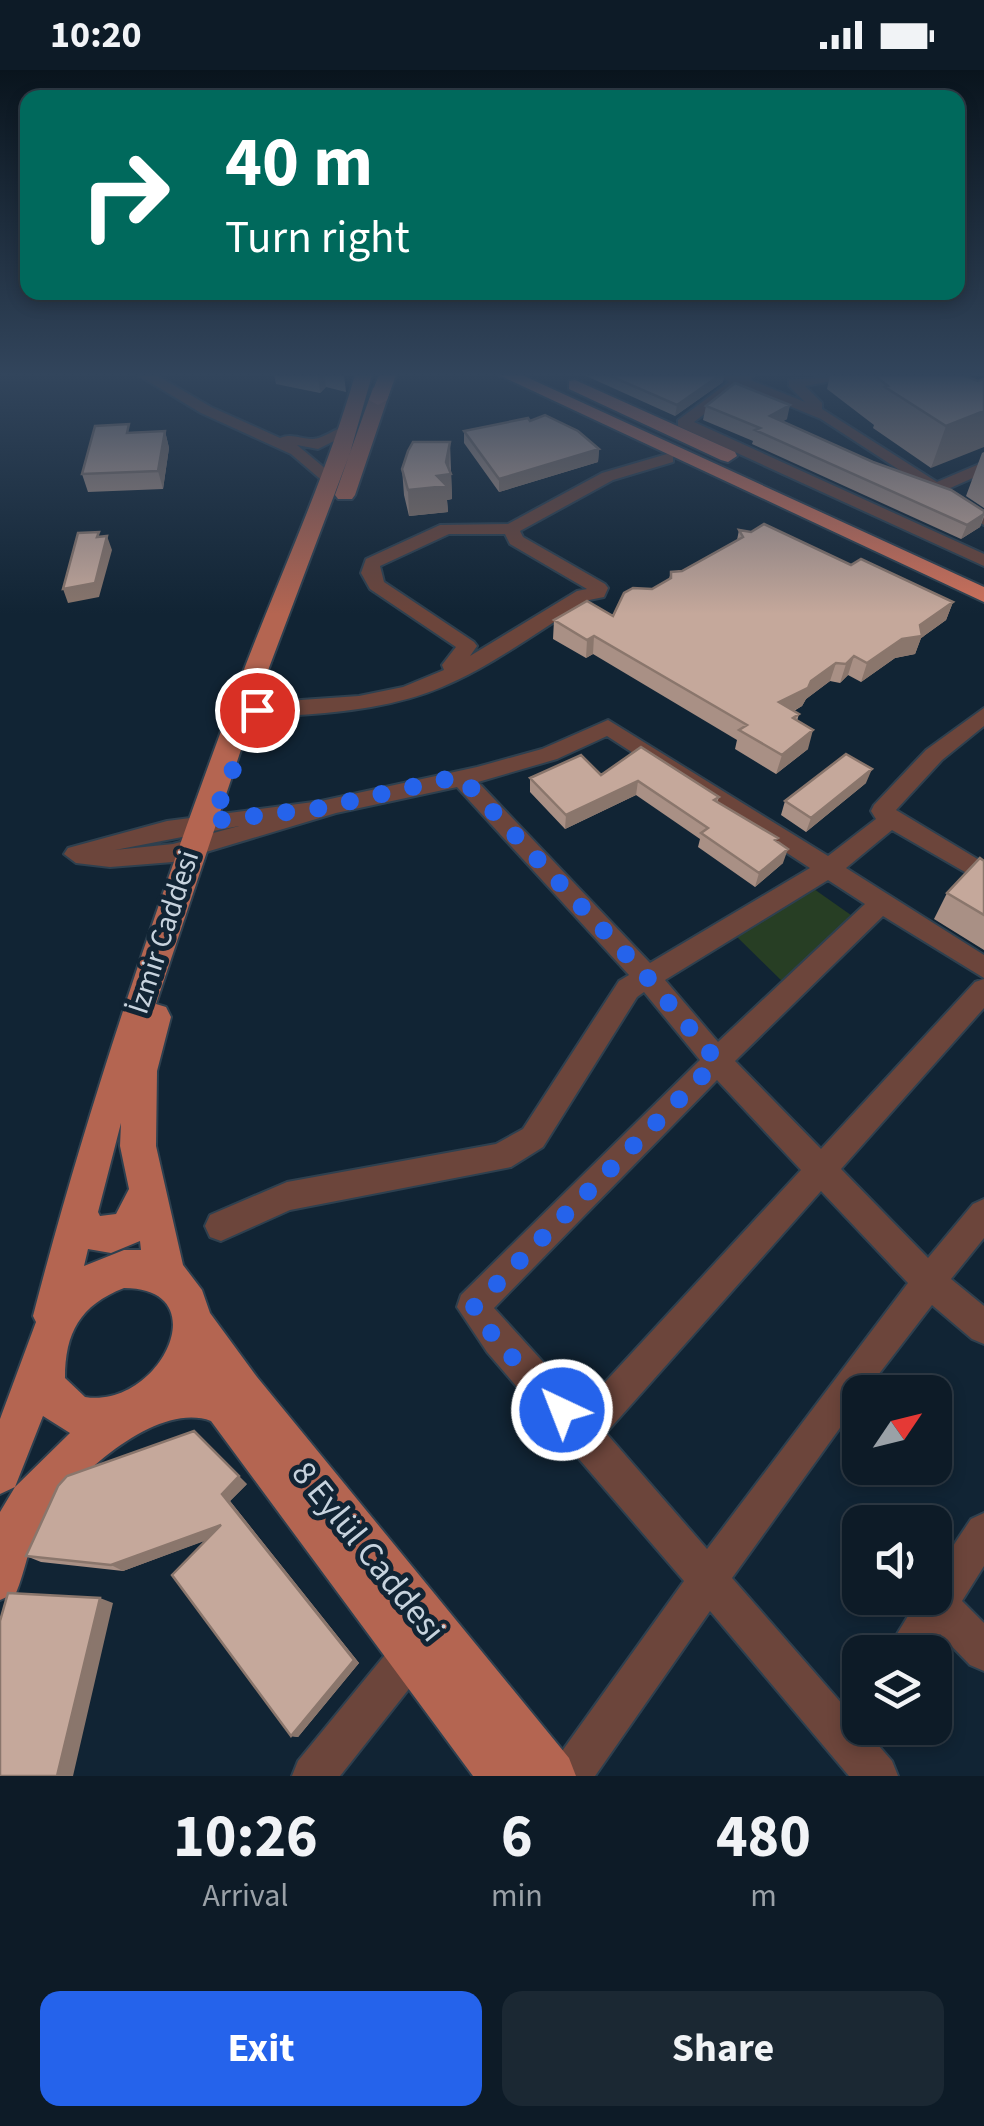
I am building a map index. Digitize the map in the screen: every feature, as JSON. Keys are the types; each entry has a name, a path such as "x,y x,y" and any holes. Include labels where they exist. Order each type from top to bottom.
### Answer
{"highway":[{"path":"657,455 984,576"},
{"path":"689,455 864,531"},
{"path":"702,455 864,531"},
{"path":"722,455 984,595"}],"main road":[{"name":"İzmir Caddesi","path":"250,710 339,455"},
{"name":"İzmir Caddesi","path":"0,1472 46,1346 112,1086 201,834 250,710 361,455"},
{"name":"İzmir Caddesi","path":"166,1277 138,1146 140,1071 201,834"},
{"path":"78,1211 87,1230 102,1237 120,1232 137,1219 146,1203 148,1186"},
{"path":"0,1577 12,1536 27,1508 104,1432 138,1411 168,1388 182,1367 192,1322 188,1304 166,1277 136,1270 102,1276 82,1288 63,1306 46,1346 47,1387 59,1404 77,1417 100,1421 138,1411 191,1394 226,1405 421,1643 504,1776"},
{"name":"8 Eylül Caddesi","path":"192,1322 421,1643 551,1776"}],"street":[{"path":"301,455 331,480"},
{"path":"250,710 418,689 455,673 592,591 499,545 498,520 511,510 633,455"},
{"path":"752,455 984,560"},
{"path":"885,455 984,520"},
{"path":"455,673 452,665 467,646 376,585 370,573 372,563 446,529 501,530 640,462 667,459"},
{"path":"936,488 984,467"},
{"path":"983,718 934,755 882,811 984,874"},
{"path":"201,834 460,776 570,746 608,727 984,968"},
{"path":"460,776 647,977 717,1061 928,1281 984,1327"},
{"path":"221,1226 287,1196 501,1157 533,1138 622,998 647,977 828,868 891,820"},
{"path":"842,1722 706,1581 582,1432 498,1342 473,1308 717,1061 881,903"},
{"path":"582,1432 984,990"},
{"path":"570,1776 706,1581 928,1281 984,1214"},
{"path":"952,1582 984,1532"},
{"path":"949,1615 984,1651"},
{"path":"314,1776 421,1643"},
{"path":"860,1745 877,1776"}],"green space":[{"path":"804,882 858,920 788,987 733,933"}],"building":[{"path":"87,455 161,455 158,471 82,474"},
{"path":"407,455 447,455 451,474 437,476 447,486 408,490 402,469"},
{"path":"481,455 580,455 499,479"},
{"path":"810,455 856,455 951,490 984,511 967,525"},
{"path":"764,524 851,565 861,559 953,602 920,625 922,636 902,639 867,663 854,656 846,664 836,663 811,681 808,688 779,702 799,714 793,718 813,730 782,755 739,730 747,725 594,636 587,640 554,620 587,601 613,616 624,593 633,588 652,589 671,578 671,572 682,571 743,537 739,530 751,532"},
{"path":"99,532 97,537 107,536 95,583 63,589 78,533"},
{"path":"641,747 719,797 714,800 778,838 775,840 788,849 759,873 701,833 708,828 638,781 566,815 530,778 581,755 601,775"},
{"path":"846,754 872,769 811,818 785,801"},
{"path":"980,858 984,861 984,915 947,893"},
{"path":"194,1431 239,1476 222,1494 354,1660 291,1736 172,1575 221,1525 111,1565 26,1556 58,1486 67,1476"},
{"path":"8,1593 100,1598 57,1776 0,1776 0,1621"}],"route":[{"path":"257,710 212,821 321,808 460,776 647,977 717,1061 473,1308 498,1342 562,1410"}]}
